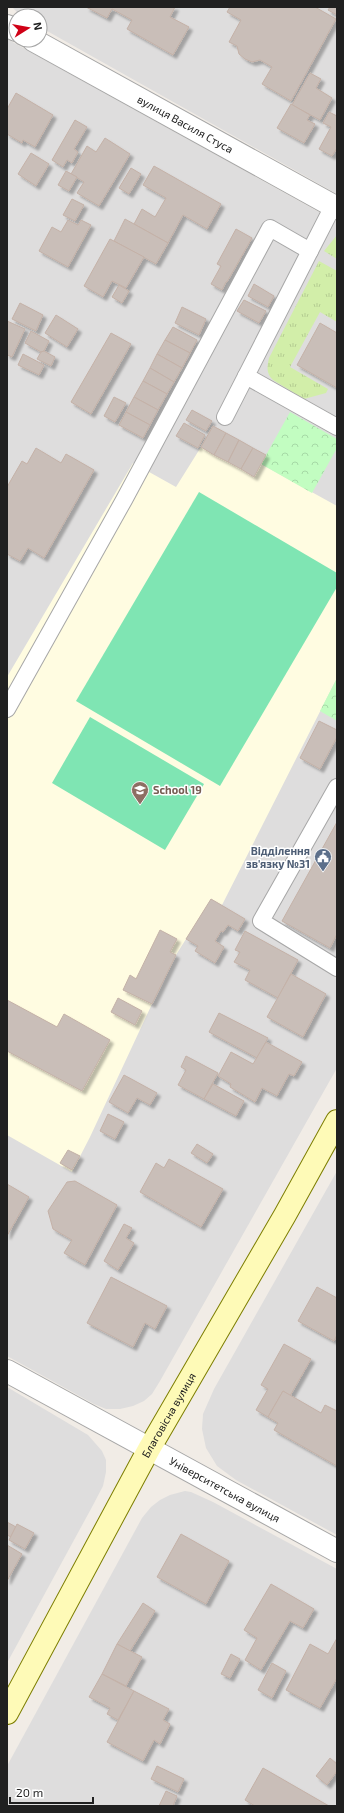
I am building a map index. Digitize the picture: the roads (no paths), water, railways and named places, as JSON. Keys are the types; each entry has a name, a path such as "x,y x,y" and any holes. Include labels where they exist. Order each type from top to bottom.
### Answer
{"main road":[{"name":"Благовісна вулиця","path":"7,1713 149,1449 285,1215 337,1121"}],"street":[{"name":"вулиця Василя Стуса","path":"47,48 335,207"},
{"name":"Університетська вулиця","path":"7,1371 337,1551"}],"lane":[{"path":"225,417 310,251 335,207"},
{"path":"7,709 124,500 270,228 310,251"},
{"path":"246,376 337,427"},
{"path":"337,787 261,921 337,968"}],"place":[{"name":"School 19","path":"140,805"},
{"name":"Відділення зв'язку №31","path":"323,872"}]}
